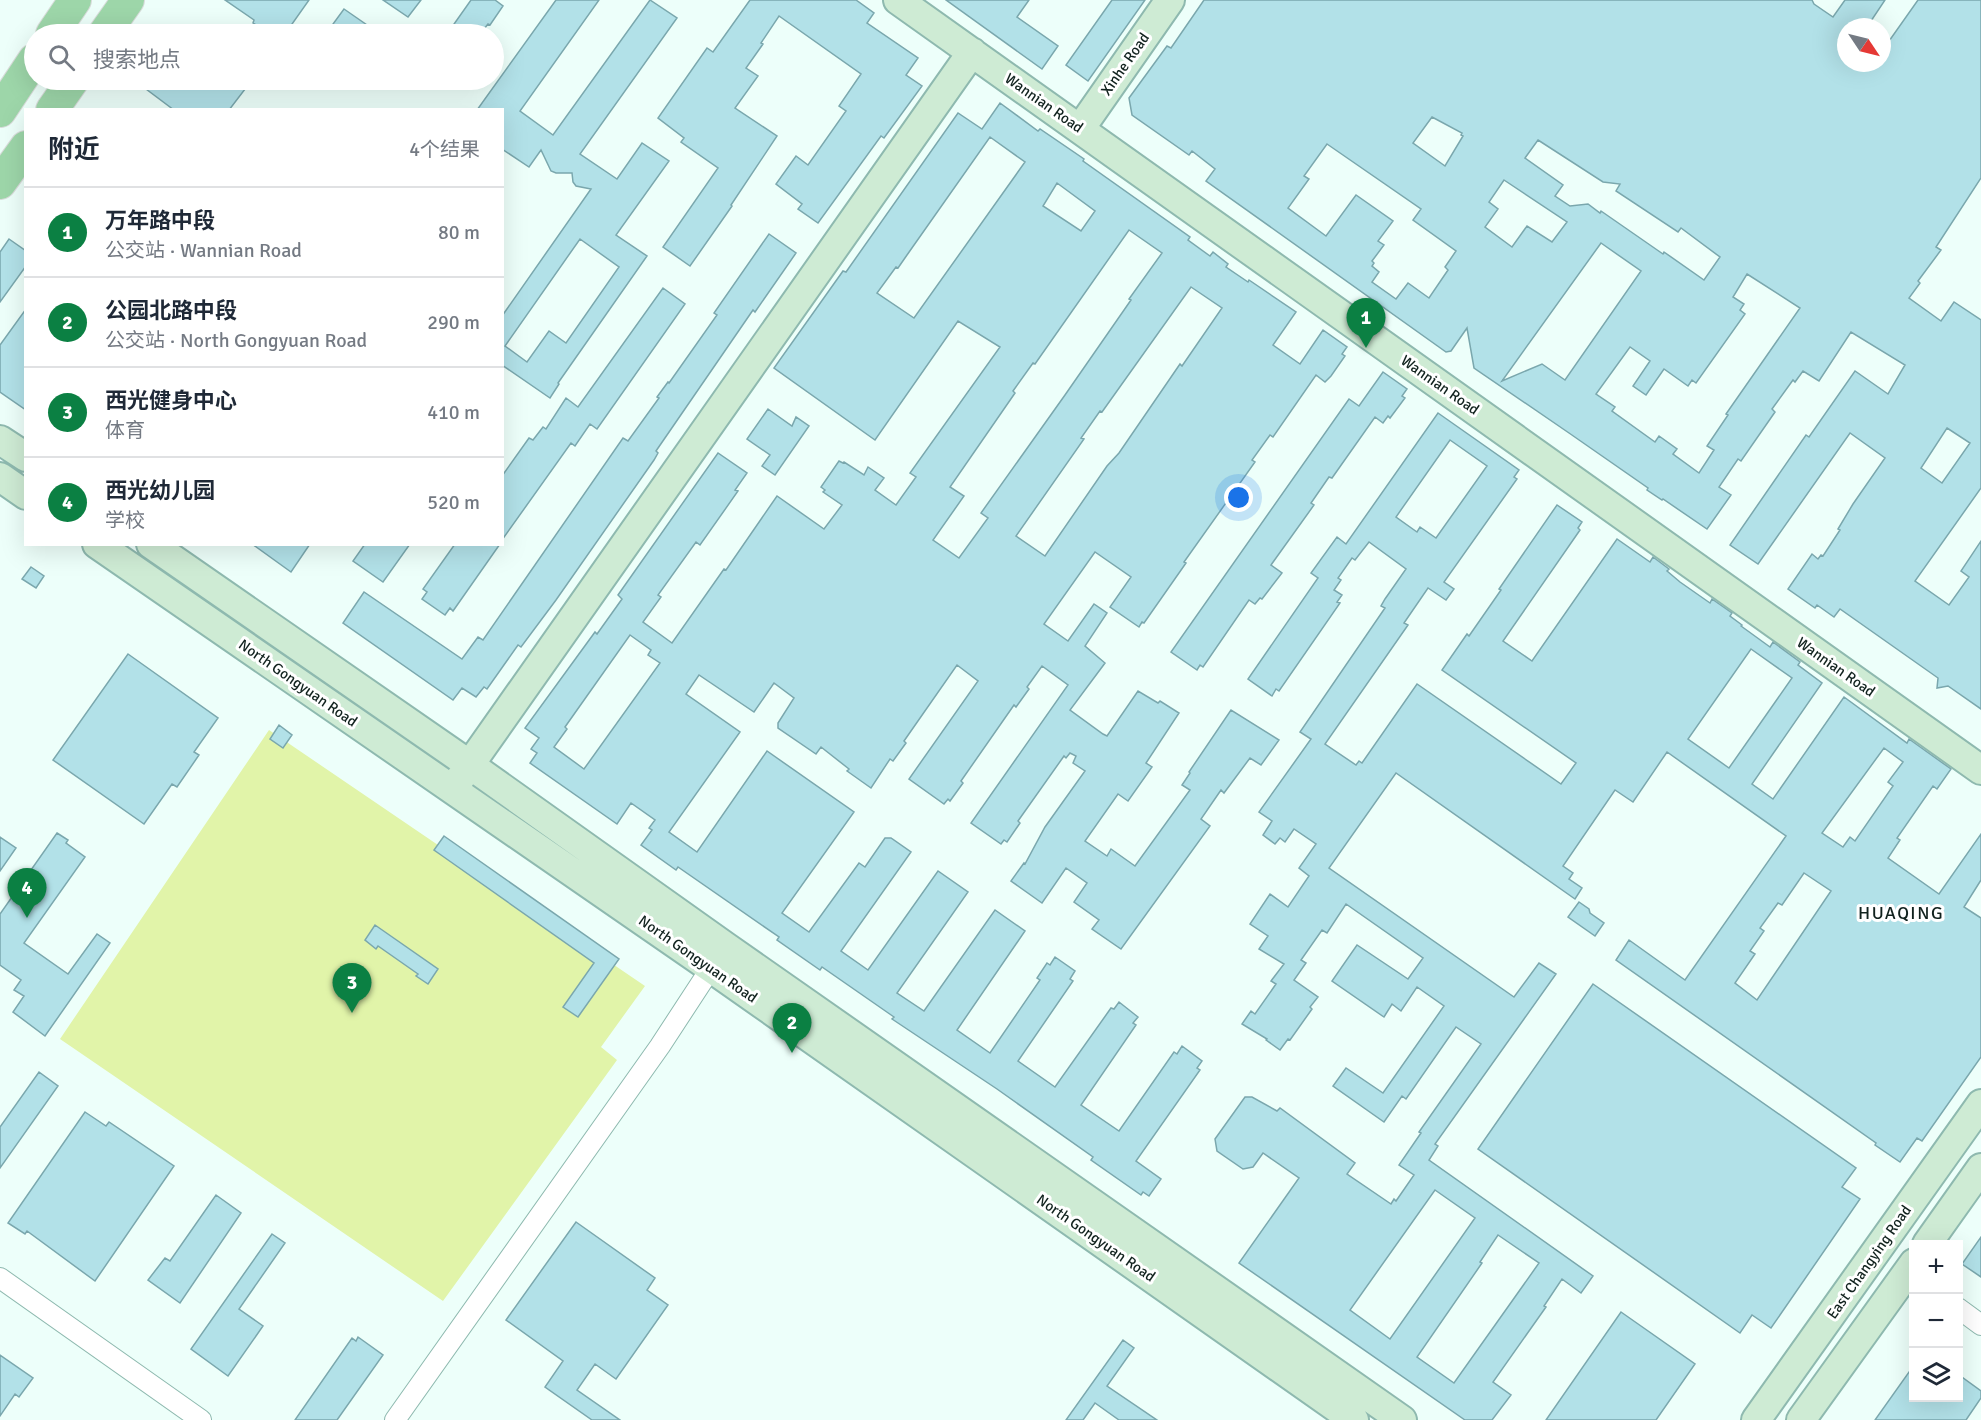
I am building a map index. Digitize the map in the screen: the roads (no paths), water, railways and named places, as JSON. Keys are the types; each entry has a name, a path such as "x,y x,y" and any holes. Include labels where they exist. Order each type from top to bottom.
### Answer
{"main road":[{"path":"59,24 75,0"},
{"path":"111,24 128,0"},
{"name":"Wannian Road","path":"898,0 1981,770"},
{"name":"Xinhe Road","path":"1080,129 1170,0"},
{"path":"453,789 972,52"},
{"path":"0,111 24,75"},
{"path":"53,108 66,90"},
{"path":"0,183 24,150"},
{"path":"0,440 24,457"},
{"path":"0,477 24,494"},
{"name":"North Gongyuan Road","path":"100,546 711,968 1354,1420"},
{"name":"North Gongyuan Road","path":"154,546 470,765 1402,1420"},
{"name":"East Changying Road","path":"1756,1420 1981,1104"},
{"path":"1931,1240 1981,1168"},
{"path":"1802,1420 1909,1274"}],"street":[{"path":"395,1420 660,1046 711,968"},
{"path":"0,1278 201,1420"},
{"path":"1963,1311 1981,1325"}],"place":[{"name":"万年路中段","path":"1366,348"},
{"name":"西光幼儿园","path":"27,918"},
{"name":"西光健身中心","path":"352,1013"},
{"name":"公园北路中段","path":"792,1053"}],"district":[{"name":"HUAQING","path":"1901,913"}]}
